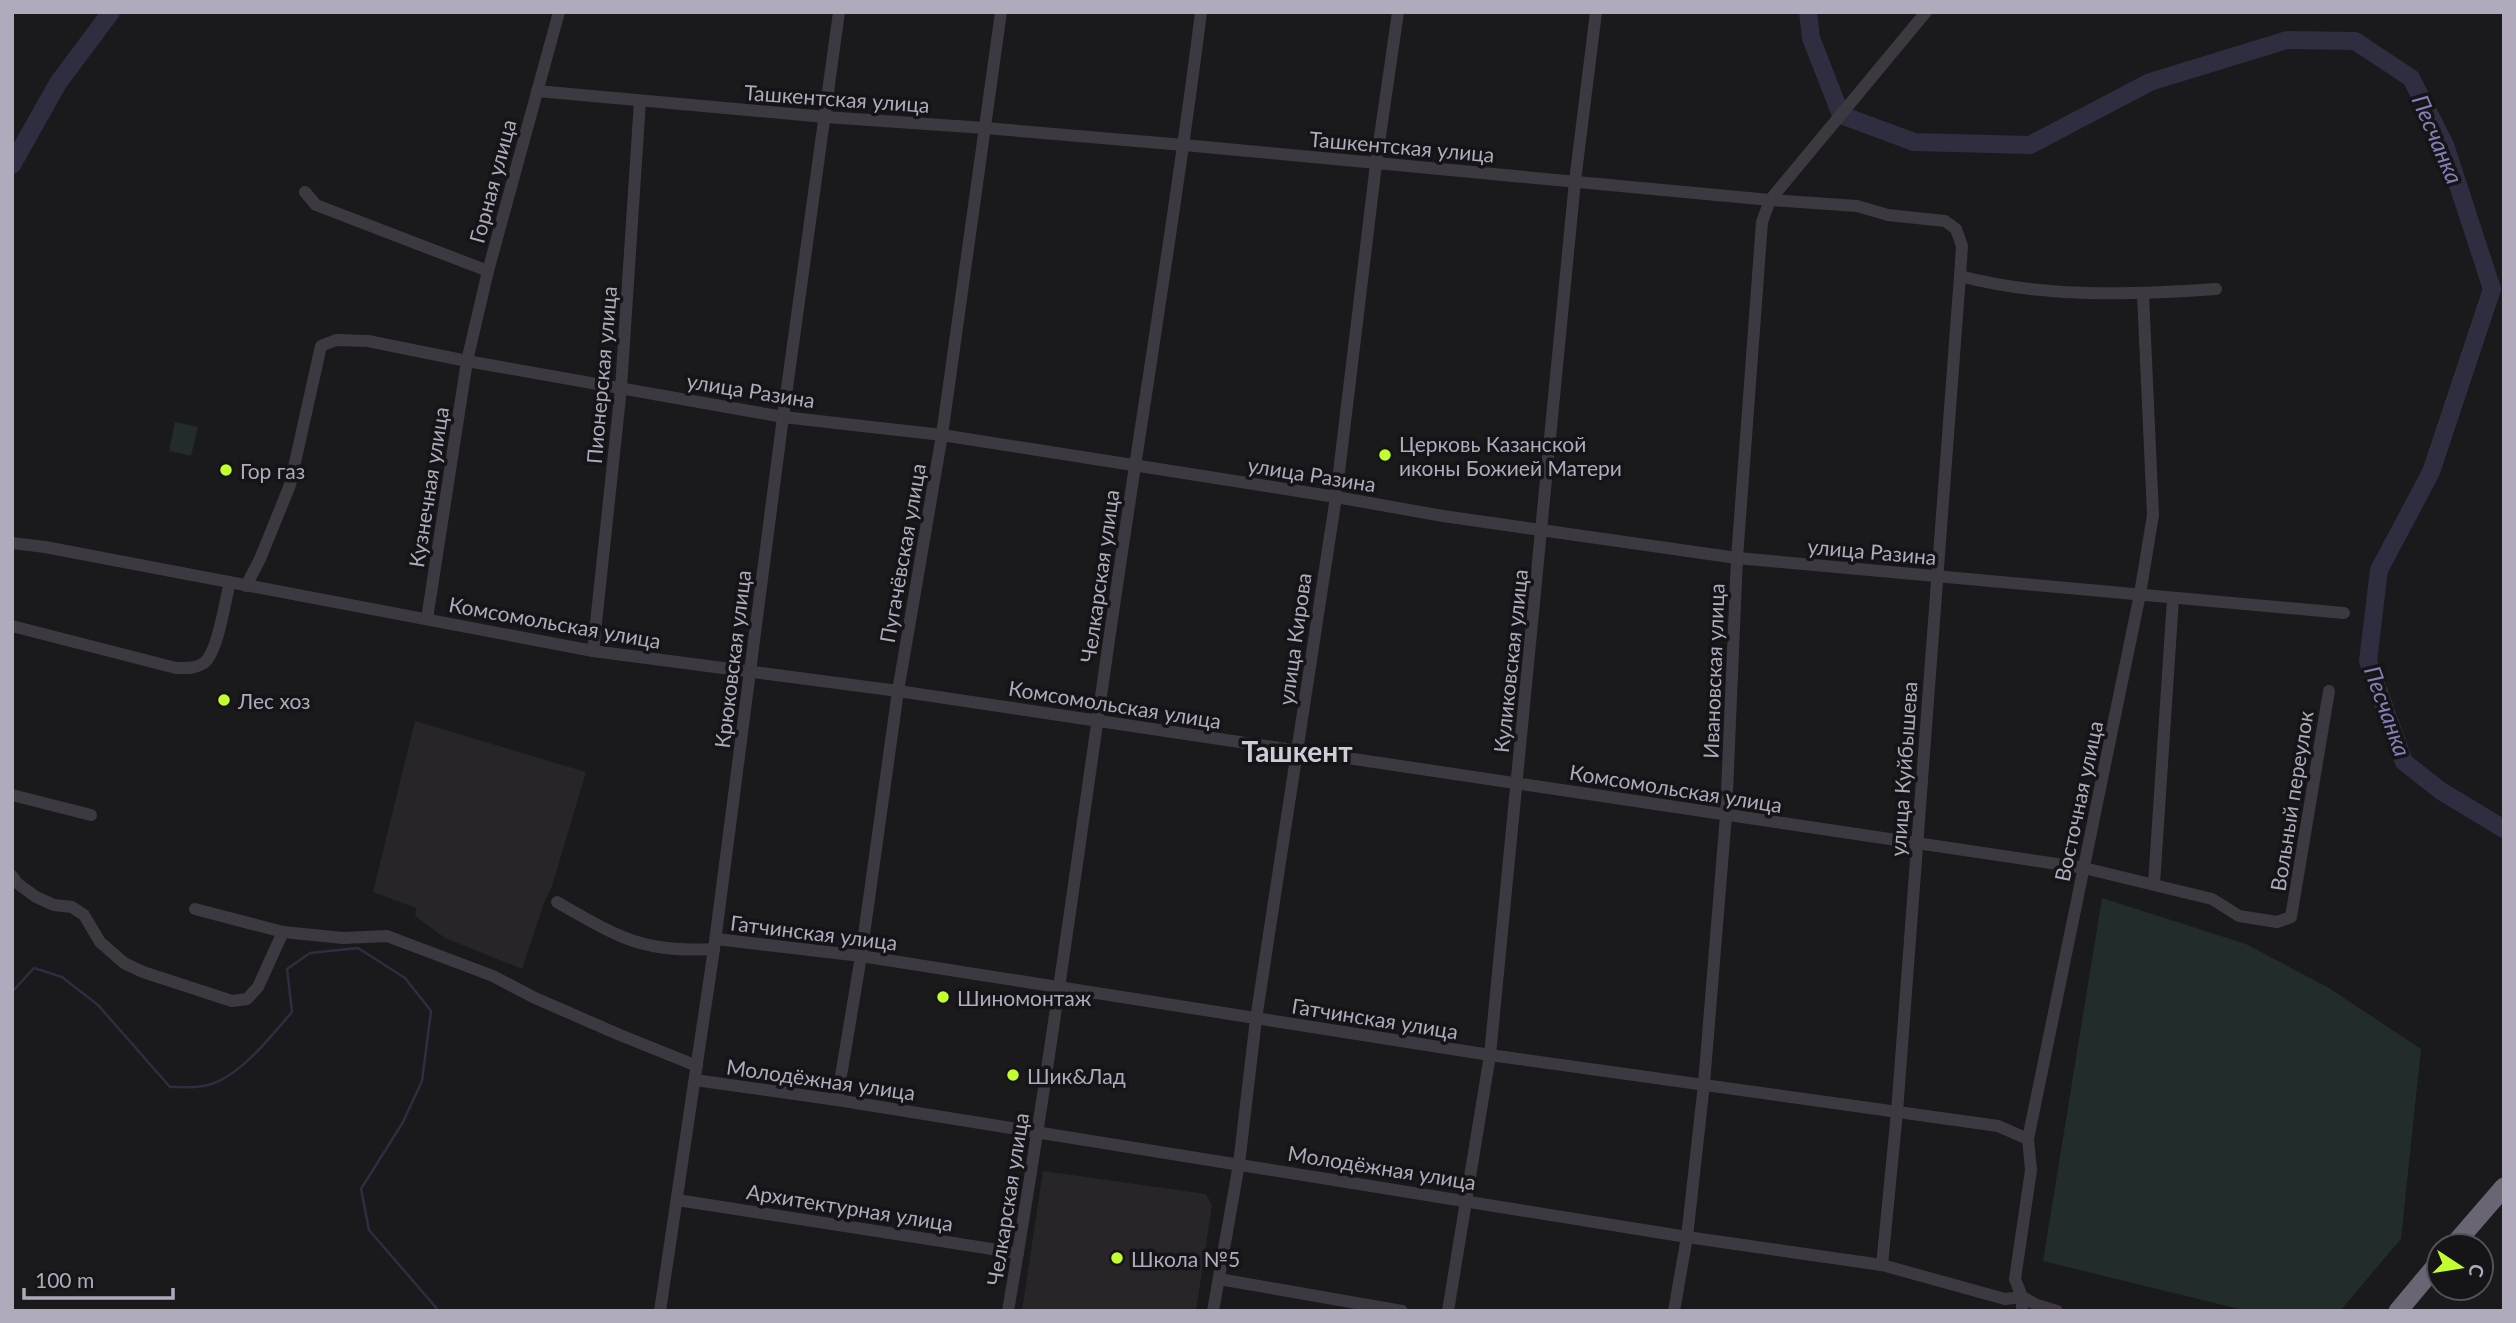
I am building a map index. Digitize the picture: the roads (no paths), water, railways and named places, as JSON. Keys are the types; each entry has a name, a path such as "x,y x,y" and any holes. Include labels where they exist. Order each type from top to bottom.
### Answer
{"highway":[{"path":"2465,1232 2504,1187"},
{"path":"2398,1311 2425,1279"}],"street":[{"name":"Горная улица","path":"467,361 488,271 559,12"},
{"name":"Крюковская улица","path":"660,1311 715,944 839,12"},
{"name":"Пугачёвская улица","path":"837,1100 861,956 898,691 942,435 1001,12"},
{"name":"Челкарская улица","path":"1008,1311 1038,1133 1184,145 1201,12"},
{"name":"улица Кирова","path":"1213,1311 1239,1164 1256,1019 1336,497 1376,164 1398,12"},
{"name":"Куликовская улица","path":"1448,1311 1490,1055 1575,181 1595,12"},
{"path":"1770,201 1926,12"},
{"name":"Ташкентская улица","path":"537,90 825,117 1184,145 1770,201 1857,206 1888,215 1945,221 1956,229 1962,246 1960,276"},
{"name":"Пионерская улица","path":"593,651 621,388 640,101"},
{"path":"305,192 316,205 488,271"},
{"name":"Ивановская улица","path":"1674,1311 1687,1237 1704,1084 1726,815 1737,558 1760,237 1770,201"},
{"path":"1960,276 1992,284 2043,291 2143,294 2216,289"},
{"name":"улица Куйбышева","path":"1882,1265 1897,1112 1960,276"},
{"name":"Восточная улица","path":"2022,1311 2022,1297 2015,1279 2031,1170 2028,1139 2140,594 2153,514 2143,294"},
{"name":"улица Разина","path":"246,586 290,485 321,346 336,340 368,341 783,417 942,435 1443,516 1737,558 2344,613"},
{"name":"Кузнечная улица","path":"426,619 467,361"},
{"name":"Комсомольская улица","path":"12,543 593,651 898,691 2084,868 2212,899 2239,916 2277,922 2291,917"},
{"path":"12,626 176,668 192,669 206,662 213,650 230,582"},
{"path":"2154,884 2173,599"},
{"name":"Вольный переулок","path":"2291,917 2329,691"},
{"path":"13,800 91,815"},
{"path":"12,876 16,883 36,897 54,905 72,907 84,915 100,942 124,963 143,972 232,1001 247,999 258,987 283,932"},
{"name":"Гатчинская улица","path":"557,902 617,935 636,942 667,947 715,944 861,956 1490,1055 1998,1126 2028,1139"},
{"name":"Молодёжная улица","path":"195,909 283,932 343,938 387,936 494,976 547,1003 697,1066"},
{"name":"Молодёжная улица","path":"695,1080 837,1100 1687,1237 1882,1265 2005,1299 2022,1297 2057,1311"},
{"name":"Архитектурная улица","path":"677,1200 1018,1252"},
{"path":"1219,1279 1402,1311"}],"waterway":[{"name":"Песчанка","path":"12,165 58,83 111,12"},
{"name":"Песчанка","path":"1808,12 1811,38 1841,115 1914,142 2030,145 2150,82 2287,40 2355,41 2411,78 2445,145 2492,289 2431,472 2379,570 2368,661 2404,762 2441,791 2504,829"},
{"path":"12,992 34,968 62,977 98,1005 170,1087 190,1087 203,1086 228,1076 241,1067 274,1033 292,1012 287,969 310,953 358,948 405,978 431,1011 422,1081 403,1122 361,1189 369,1230 439,1311"}],"place":[{"name":"Церковь Казанской иконы Божией Матери","path":"1385,455"},
{"name":"Гор газ","path":"226,470"},
{"name":"Лес хоз","path":"224,700"},
{"name":"Шиномонтаж","path":"943,997"},
{"name":"Шик&Лад","path":"1013,1075"},
{"name":"Школа №5","path":"1117,1258"}],"district":[{"name":"Ташкент","path":"1297,751"}]}
